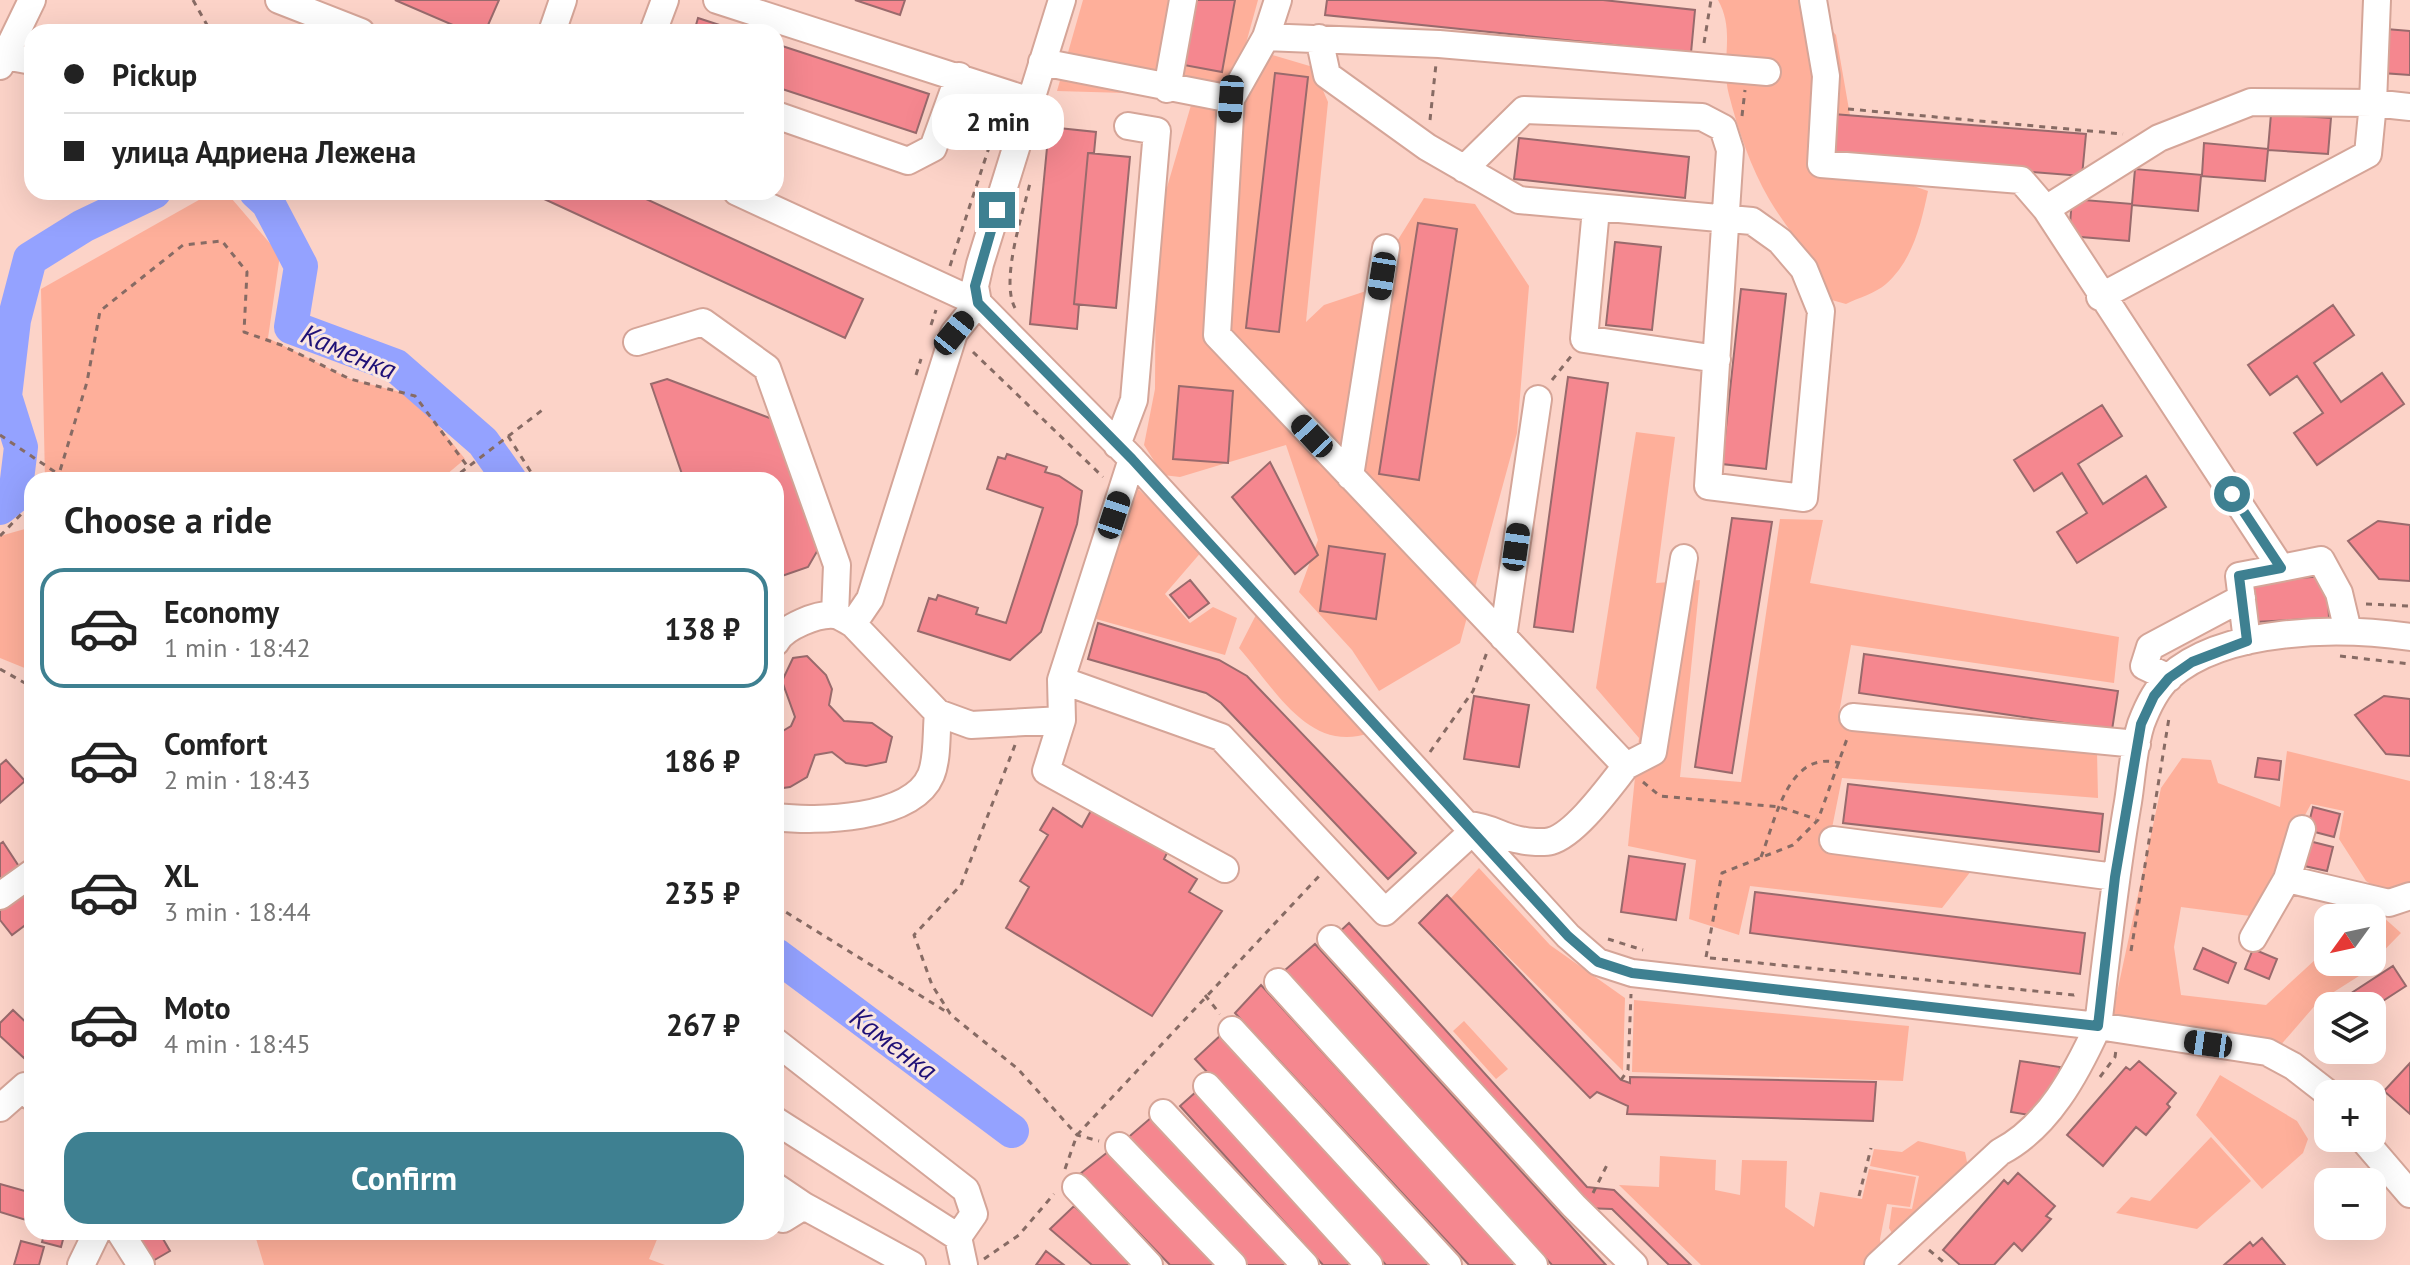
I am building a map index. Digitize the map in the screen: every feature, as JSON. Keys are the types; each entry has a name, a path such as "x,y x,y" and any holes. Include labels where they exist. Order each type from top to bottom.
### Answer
{"street":[{"path":"24,61 2,61 32,0"},
{"path":"279,0 340,24"},
{"path":"555,24 563,0"},
{"path":"656,24 665,0"},
{"path":"717,0 1019,96"},
{"path":"784,633 808,620 844,619 870,599 954,333 978,303 975,286 1019,96 1042,62 1062,0"},
{"path":"1167,89 1183,0"},
{"path":"1278,0 1266,37 1231,99 1217,335 1626,766"},
{"path":"1813,0 1826,76 1821,164 2021,180 2046,209 2100,297 2281,568"},
{"path":"2100,297 2368,154 2377,0"},
{"path":"1266,37 1439,44 1767,72"},
{"path":"1319,38 1327,75 1427,147 1464,169 1519,200 1596,209 1727,217 1752,221 1780,241 1804,269 1821,311 1804,498 1708,486 1727,217 1730,150 1723,128 1702,117 1524,110 1464,169"},
{"path":"1042,62 1167,89 1231,99"},
{"path":"784,118 908,161 933,148 959,76"},
{"path":"2046,209 2159,138 2251,102 2373,103 2410,107"},
{"path":"1128,126 1157,131 1134,400 1124,452 1061,680 1062,720 1046,771 1225,869"},
{"path":"754,200 978,303 1124,452 1568,936 1598,962 1638,962 2267,1052 2314,1082"},
{"path":"1596,209 1584,339 1717,359"},
{"path":"1350,476 1386,248"},
{"path":"637,342 703,322 767,368 837,565 844,619 938,713 971,725 1062,720"},
{"path":"1503,637 1538,399"},
{"path":"1061,680 1221,737 1385,912 1470,828 1489,826 1518,840 1551,841 1569,829 1605,793 1626,766 1653,752 1684,558"},
{"path":"2247,641 2239,576 2321,560 2339,593 2348,631"},
{"path":"2169,678 2144,666 2150,647 2242,598"},
{"path":"1878,1265 2000,1152 2023,1140 2109,1028 2115,877 2137,744 2154,696 2169,678 2192,662 2260,637 2348,631 2410,637"},
{"path":"784,818 856,817 911,799 931,775 938,713"},
{"path":"1853,717 2137,744"},
{"path":"2253,938 2287,879 2302,829"},
{"path":"1826,830 2115,877"},
{"path":"0,896 24,879"},
{"path":"2287,879 2389,903 2410,896"},
{"path":"1331,939 1582,1214 1634,1265"},
{"path":"1278,982 1534,1265"},
{"path":"1232,1030 1448,1265"},
{"path":"784,1048 966,1190 974,1214 962,1255 784,1127"},
{"path":"1207,1086 1369,1265"},
{"path":"0,1108 24,1094"},
{"path":"1163,1113 1305,1265"},
{"path":"1119,1146 1233,1265"},
{"path":"2374,1152 2410,1194"},
{"path":"1067,1182 1149,1265"},
{"path":"784,1192 912,1265"},
{"path":"784,1218 804,1206"},
{"path":"81,1265 93,1240"},
{"path":"125,1240 141,1265"}],"path":[{"path":"193,0 206,24"},
{"path":"1701,65 1711,0"},
{"path":"1427,147 1439,44"},
{"path":"947,277 1019,96"},
{"path":"1824,106 2159,138"},
{"path":"1016,309 1011,299 1012,258 1031,180"},
{"path":"60,472 87,382 100,311 183,245 222,241 247,272 244,332 281,345 350,379 415,396 468,467"},
{"path":"1538,399 1584,339"},
{"path":"964,344 1108,481"},
{"path":"461,472 545,408"},
{"path":"0,435 56,472"},
{"path":"508,436 531,472"},
{"path":"0,536 24,511"},
{"path":"1420,746 1428,755 1473,691 1488,650 1503,637"},
{"path":"2326,654 2410,664"},
{"path":"0,669 24,682"},
{"path":"2129,963 2161,759 2173,707"},
{"path":"1826,830 1853,717"},
{"path":"951,1015 932,985 914,935 961,885 1024,722"},
{"path":"1761,858 1789,786 1805,764 1824,758 1840,763"},
{"path":"1626,766 1660,796 1780,807 1826,830"},
{"path":"1826,830 1722,873 1706,957 2074,995 2088,985"},
{"path":"962,1255 978,1263 1019,1235 1067,1182 1077,1135 1336,858"},
{"path":"784,911 951,1015 1018,1069 1077,1135 1119,1146"},
{"path":"1603,937 1638,962 1628,1070 1621,1080"},
{"path":"2092,1086 2115,1057 2109,1028"},
{"path":"1859,1196 1871,1148"},
{"path":"1582,1214 1607,1165"}],"shaded area":[{"path":"1083,0 1258,0 1245,47 1313,67 1328,102 1306,322 1324,305 1366,291 1424,198 1475,204 1529,286 1517,433 1460,643 1379,691 1352,650 1299,592 1318,540 1286,445 1180,477 1163,475 1144,445 1155,389 1156,225 1194,95 1057,91"},
{"path":"1718,0 1805,0 1836,35 1859,167 1928,191 1919,229 1909,253 1895,274 1877,290 1846,304 1828,299 1809,259 1769,199 1756,175 1729,95 1726,24"},
{"path":"199,200 233,200 280,255 268,338 350,379 415,396 465,459 450,472 45,472 41,289"},
{"path":"1636,432 1675,437 1656,583 1700,580 1680,777 1741,782 1780,519 1823,520 1810,583 2119,637 2114,683 1851,645 1838,719 2097,751 2098,798 1842,778 1828,848 1975,866 1942,908 1750,886 1739,935 1689,919 1696,860 1628,846 1639,738 1596,688"},
{"path":"1135,486 1203,550 1165,594 1190,623 1213,607 1237,618 1225,655 1096,619"},
{"path":"24,529 24,668 0,658 0,536"},
{"path":"1258,611 1370,733 1348,737 1329,734 1312,726 1281,699 1239,648"},
{"path":"2287,751 2410,781 2410,892 2394,899 2366,881 2339,839 2344,811 2311,804 2250,916 2181,907 2174,947 2181,995 2266,1005 2314,961 2314,976 2359,976 2334,992 2314,992 2314,1007 2279,1047 2112,1016 2161,788 2182,758 2211,760 2218,783 2280,807"},
{"path":"1479,868 1550,945 1625,998 1623,1071 1450,899"},
{"path":"2386,920 2401,933 2386,948"},
{"path":"1634,1000 1909,1026 1903,1081 1632,1072"},
{"path":"1464,1021 1508,1069 1496,1079 1453,1031"},
{"path":"2220,1075 2297,1121 2308,1139 2303,1153 2262,1189 2196,1115"},
{"path":"2211,1137 2251,1181 2197,1229 2116,1213 2131,1197 2150,1201"},
{"path":"1918,1141 1965,1152 1968,1167 1896,1240 1889,1228 1892,1207 1912,1209 1919,1176 1870,1166 1874,1149 1902,1152"},
{"path":"1660,1156 1716,1160 1715,1190 1740,1195 1742,1160 1787,1161 1785,1207 1814,1227 1820,1192 1862,1199 1869,1169 1916,1177 1910,1207 1887,1204 1880,1239 1883,1265 1701,1265 1619,1185 1659,1187"},
{"path":"256,1240 657,1240 649,1259 665,1265 264,1265"}],"building":[{"path":"395,0 499,0 488,24 450,24"},
{"path":"855,0 905,0 900,15"},
{"path":"1195,0 1235,0 1222,72 1184,65"},
{"path":"1327,0 1603,0 1695,10 1691,53 1325,15"},
{"path":"698,18 716,24 696,24"},
{"path":"2386,29 2410,31 2410,75 2382,73"},
{"path":"784,47 929,94 916,133 784,90"},
{"path":"1275,73 1308,77 1279,332 1246,328"},
{"path":"1833,114 2086,134 2082,176 1830,156"},
{"path":"2271,114 2331,118 2328,154 2268,150 2265,181 2201,176 2198,211 2132,205 2129,241 2069,236 2072,199 2132,204 2135,169 2202,175 2204,143 2268,149"},
{"path":"1049,127 1096,132 1094,153 1088,153 1074,304 1079,305 1077,329 1030,324"},
{"path":"1519,138 1689,157 1685,198 1514,179"},
{"path":"1088,153 1130,157 1116,308 1074,304"},
{"path":"546,200 648,200 863,299 845,338"},
{"path":"1418,223 1457,229 1419,480 1379,474"},
{"path":"1615,242 1661,247 1652,330 1606,325"},
{"path":"1741,289 1786,294 1766,469 1722,464"},
{"path":"2333,305 2354,335 2314,363 2341,402 2382,373 2404,404 2317,465 2294,433 2323,413 2297,376 2270,395 2248,365"},
{"path":"1568,377 1608,383 1573,632 1534,627"},
{"path":"667,379 775,420 819,548 808,567 784,575 784,472 681,472 651,384"},
{"path":"1179,386 1233,391 1228,463 1173,459"},
{"path":"2102,405 2122,436 2078,464 2103,504 2146,476 2166,507 2077,563 2057,532 2087,513 2062,473 2034,491 2014,460"},
{"path":"1007,454 1047,467 1045,472 1059,476 1082,491 1077,524 1041,632 1010,660 918,631 929,598 936,600 938,595 978,608 976,614 1006,623 1043,508 987,489 998,457 1005,459"},
{"path":"1270,462 1318,555 1295,574 1232,497"},
{"path":"1732,518 1772,522 1732,773 1695,767"},
{"path":"2378,521 2410,525 2410,581 2379,579 2348,541"},
{"path":"1329,546 1385,554 1376,619 1320,611"},
{"path":"2327,576 2329,618 2254,622 2251,581"},
{"path":"1190,580 1209,603 1189,618 1170,595"},
{"path":"1098,623 1219,660 1247,676 1416,853 1388,879 1221,703 1206,693 1088,659"},
{"path":"1864,654 2118,691 2112,730 1859,693"},
{"path":"807,656 826,675 832,689 829,705 844,721 872,723 892,737 886,762 866,766 846,763 832,752 815,755 807,777 784,788 784,730 791,726 795,717 784,687 784,677 793,658"},
{"path":"1474,696 1529,705 1519,767 1464,759"},
{"path":"2384,696 2410,699 2410,756 2386,754 2355,715"},
{"path":"2258,758 2281,761 2279,780 2255,777"},
{"path":"6,760 24,782 0,803 0,765"},
{"path":"1848,784 2103,814 2099,852 1843,823"},
{"path":"1093,807 1168,851 1164,859 1197,879 1189,892 1222,911 1152,1016 1006,928 1029,887 1020,881 1048,835 1040,830 1053,808 1082,827"},
{"path":"2313,807 2340,814 2334,837 2307,830"},
{"path":"2301,839 2333,847 2327,871 2295,864"},
{"path":"3,842 20,868 0,881 0,844"},
{"path":"1629,856 1685,864 1676,920 1621,912"},
{"path":"24,888 24,926 12,935 0,920 0,907"},
{"path":"1755,892 2085,933 2080,974 1750,933"},
{"path":"1447,895 1621,1080 1630,1083 1630,1077 1876,1082 1873,1121 1627,1114 1628,1106 1597,1092 1590,1098 1419,923"},
{"path":"1349,923 1587,1187 1614,1190 1691,1265 1669,1265 1612,1209 1583,1208 1336,935"},
{"path":"1315,944 1606,1265 1552,1265 1285,970"},
{"path":"2203,948 2236,963 2228,983 2194,969"},
{"path":"2253,949 2277,959 2269,979 2245,969"},
{"path":"2393,966 2406,986 2386,999 2386,992 2353,992 2378,976 2386,976 2386,971"},
{"path":"1261,985 1517,1265 1469,1265 1235,1013"},
{"path":"13,1010 24,1020 24,1058 0,1036 0,1023"},
{"path":"1222,1034 1436,1265 1386,1265 1195,1059"},
{"path":"2020,1061 2060,1067 2058,1083 2029,1115 2011,1112"},
{"path":"2139,1061 2176,1093 2167,1104 2170,1107 2146,1135 2136,1127 2103,1166 2067,1135 2126,1067 2130,1070"},
{"path":"2410,1063 2410,1114 2386,1093 2386,1089"},
{"path":"1197,1091 1355,1265 1323,1265 1180,1106"},
{"path":"1153,1116 1297,1265 1247,1265 1124,1141"},
{"path":"1109,1151 1224,1265 1170,1265 1081,1173"},
{"path":"2018,1173 2055,1206 2046,1216 2051,1219 2022,1251 2014,1243 1994,1265 1960,1265 1943,1250 2004,1180 2008,1184"},
{"path":"0,1184 24,1191 24,1219 0,1212"},
{"path":"1074,1206 1139,1265 1092,1265 1050,1229"},
{"path":"2262,1238 2285,1265 2224,1265 2250,1242 2253,1246"},
{"path":"43,1240 63,1240 61,1247"},
{"path":"138,1240 164,1240 170,1251 151,1262"},
{"path":"21,1241 44,1247 39,1265 14,1265"},
{"path":"1046,1251 1064,1265 1036,1265"}],"waterway":[{"name":"Каменка","path":"0,508 15,496 21,447 5,396 14,320 30,259 83,226 137,200"},
{"name":"Каменка","path":"265,200 301,266 291,327 396,366 483,442 504,472"},
{"name":"Каменка","path":"784,961 1012,1131"}],"route":[{"path":"997,210 975,286 978,303 1001,330 1132,459 1568,936 1598,962 1632,973 1928,1010 2098,1026 2115,877 2141,724 2154,696 2169,678 2192,662 2247,641 2239,576 2281,568 2232,494"}]}
